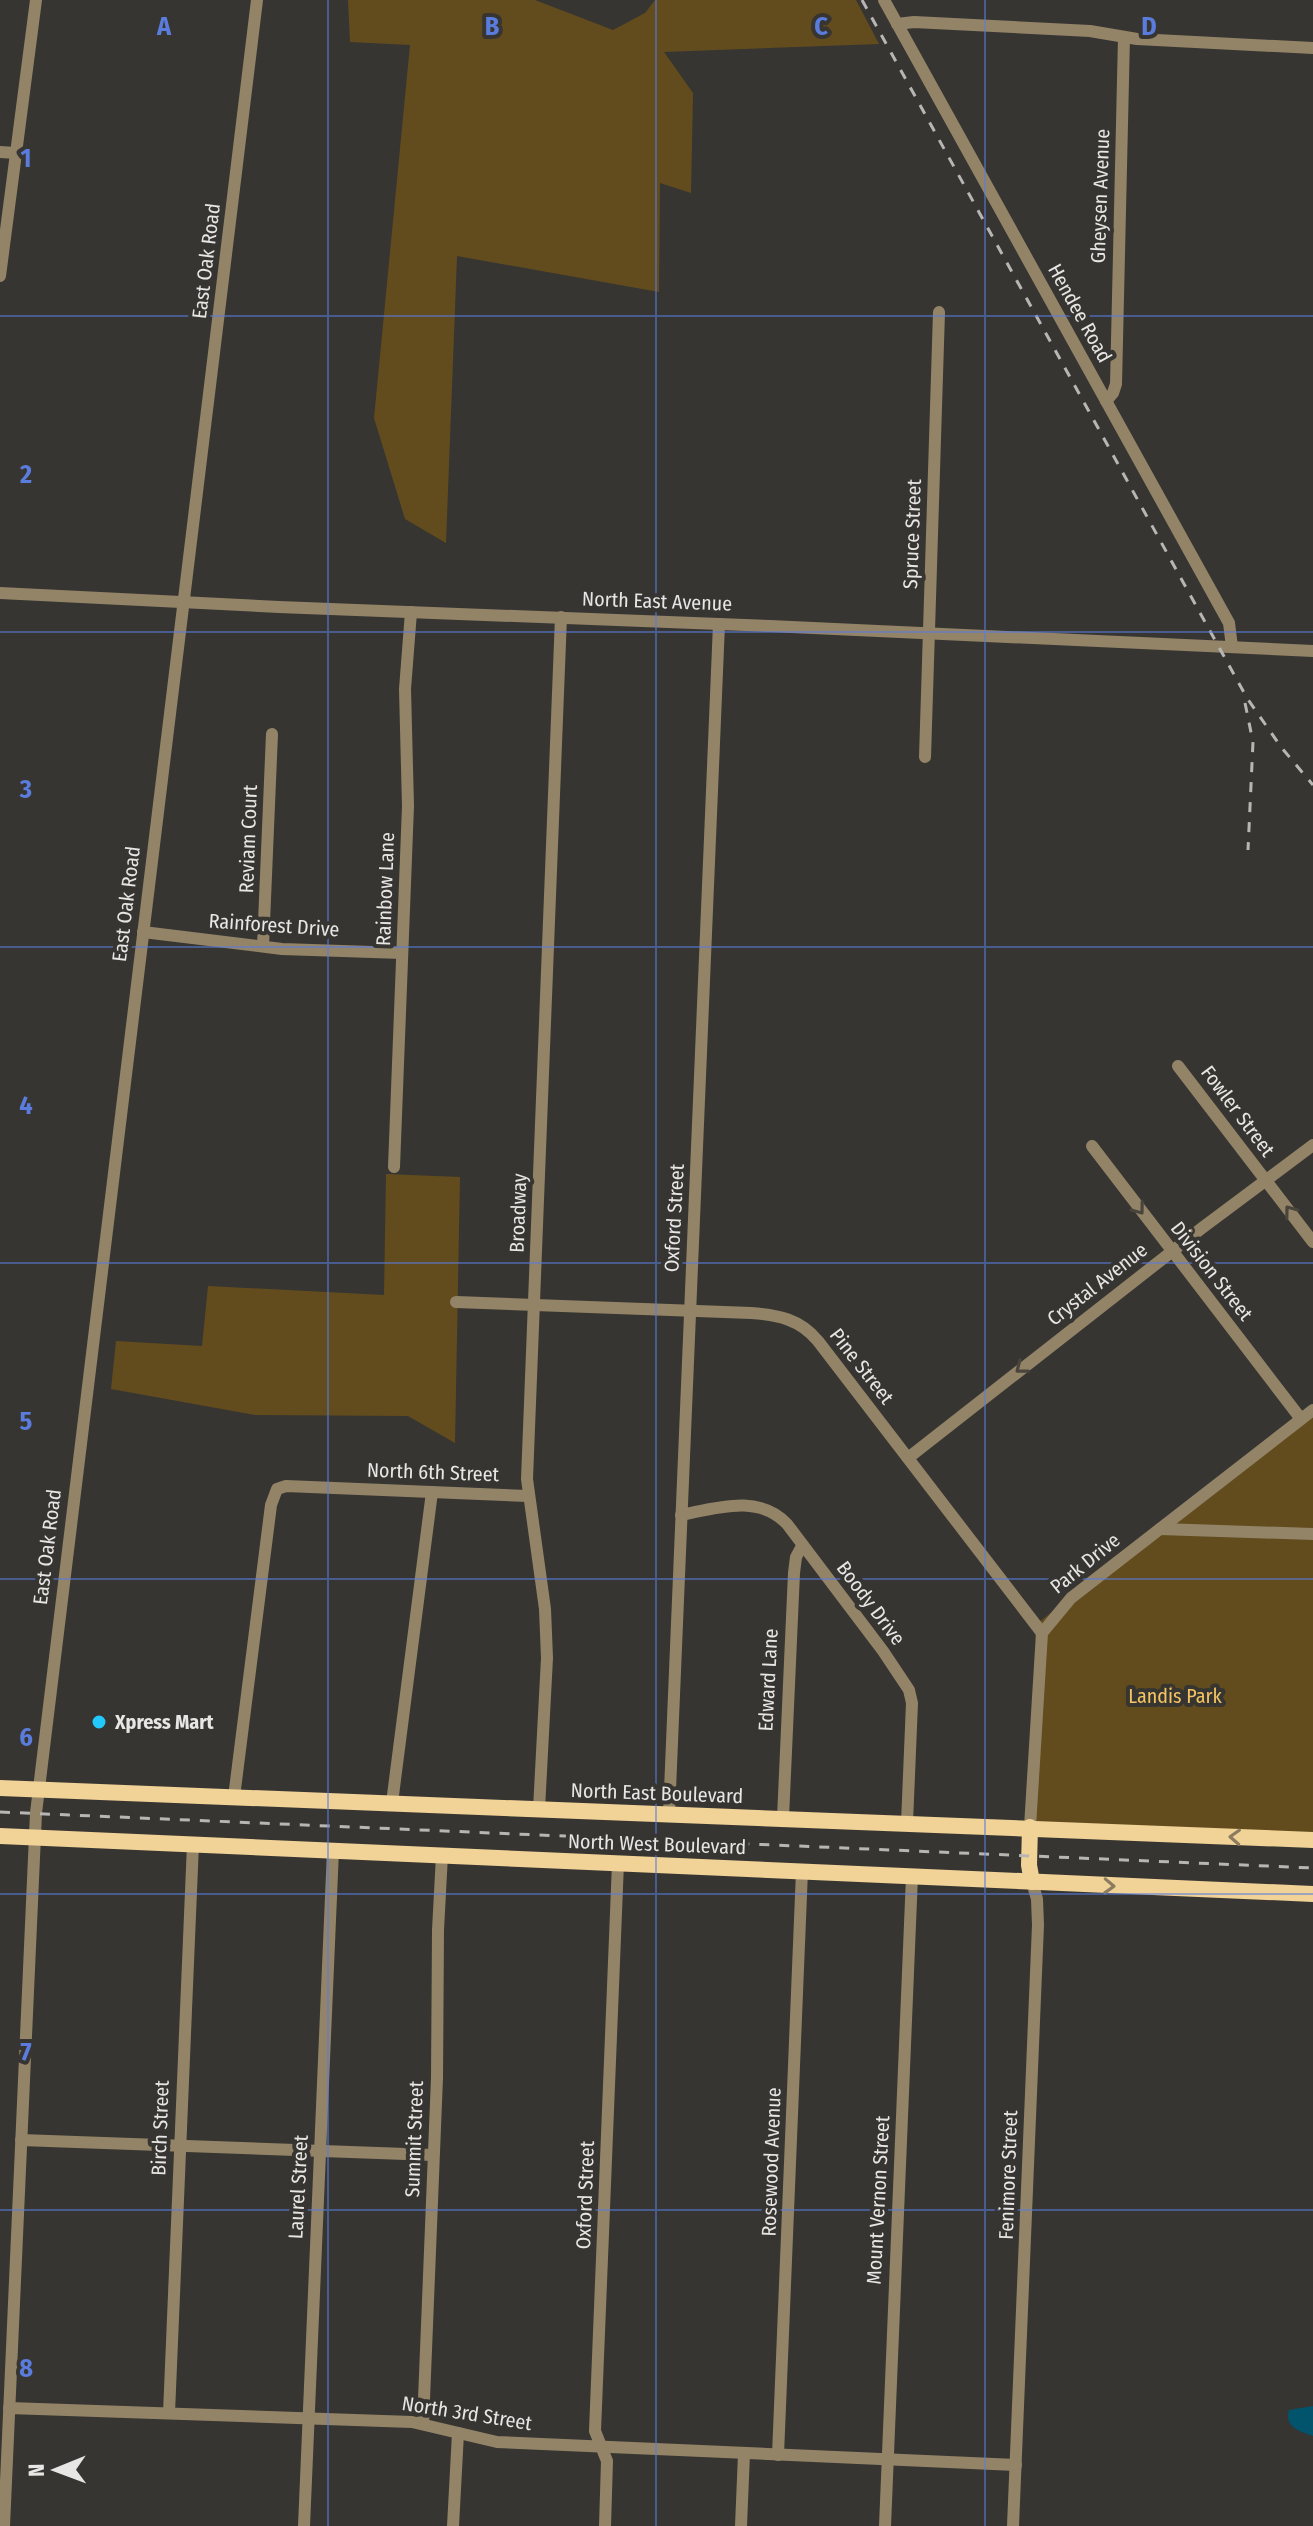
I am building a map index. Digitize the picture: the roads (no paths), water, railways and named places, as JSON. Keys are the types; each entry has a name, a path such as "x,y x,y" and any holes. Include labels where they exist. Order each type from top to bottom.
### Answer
{"main road":[{"name":"North East Boulevard","path":"0,1788 1313,1840"},
{"name":"Fenimore Street","path":"1030,1827 1029,1875 1032,1882"},
{"name":"North West Boulevard","path":"0,1836 1313,1894"}],"street":[{"path":"0,276 36,0"},
{"name":"East Oak Road","path":"4,2526 36,1813 257,0"},
{"name":"Hendee Road","path":"884,0 1229,623 1232,647"},
{"path":"897,24 914,22 1090,31 1185,42 1313,48"},
{"name":"Gheysen Avenue","path":"1106,401 1116,384 1124,37"},
{"path":"0,152 16,153"},
{"name":"Spruce Street","path":"925,757 939,312"},
{"name":"North East Avenue","path":"0,593 1313,651"},
{"name":"Rainbow Lane","path":"394,1167 408,794 405,689 411,612"},
{"name":"Broadway","path":"539,1809 547,1658 545,1609 528,1496 561,617"},
{"name":"Oxford Street","path":"669,1814 719,624"},
{"name":"Reviam Court","path":"263,946 272,734"},
{"name":"Rainforest Drive","path":"143,932 263,946 402,953"},
{"name":"Fowler Street","path":"1178,1066 1313,1242"},
{"name":"Crystal Avenue","path":"908,1458 1313,1145"},
{"name":"Division Street","path":"1092,1146 1301,1419"},
{"name":"Pine Street","path":"456,1302 771,1314 806,1328 1042,1633"},
{"name":"Park Drive","path":"1042,1633 1071,1598 1313,1410"},
{"name":"North 6th Street","path":"234,1797 273,1495 280,1487 528,1496"},
{"path":"392,1803 432,1492"},
{"name":"Boody Drive","path":"681,1515 729,1506 759,1506 779,1516 883,1651 909,1690 912,1711 907,1823"},
{"path":"1160,1529 1313,1534"},
{"name":"Edward Lane","path":"783,1818 794,1573 796,1557 802,1546"},
{"path":"1030,1827 1042,1633"},
{"name":"Birch Street","path":"169,2413 193,1844"},
{"name":"Laurel Street","path":"304,2526 333,1850"},
{"name":"Summit Street","path":"423,2424 442,1855"},
{"name":"Oxford Street","path":"605,2526 607,2461 595,2431 618,1863"},
{"name":"Rosewood Avenue","path":"778,2455 802,1871"},
{"name":"Mount Vernon Street","path":"885,2526 912,1876"},
{"name":"Fenimore Street","path":"1013,2526 1038,1925 1037,1899 1032,1882"},
{"path":"21,2140 433,2155"},
{"name":"North 3rd Street","path":"9,2408 423,2424 497,2442 1016,2465"},
{"path":"453,2526 458,2433"},
{"path":"741,2526 744,2454"}],"water":[{"path":"1313,2406 1313,2436 1294,2428 1288,2416 1289,2410"}],"railway":[{"path":"862,0 1247,698 1281,747 1313,785"},
{"path":"1245,703 1253,742 1248,850"},
{"path":"0,1812 1313,1868"}],"place":[{"name":"Xpress Mart","path":"99,1722"}],"park label":[{"name":"Landis Park","path":"1175,1696"}]}
